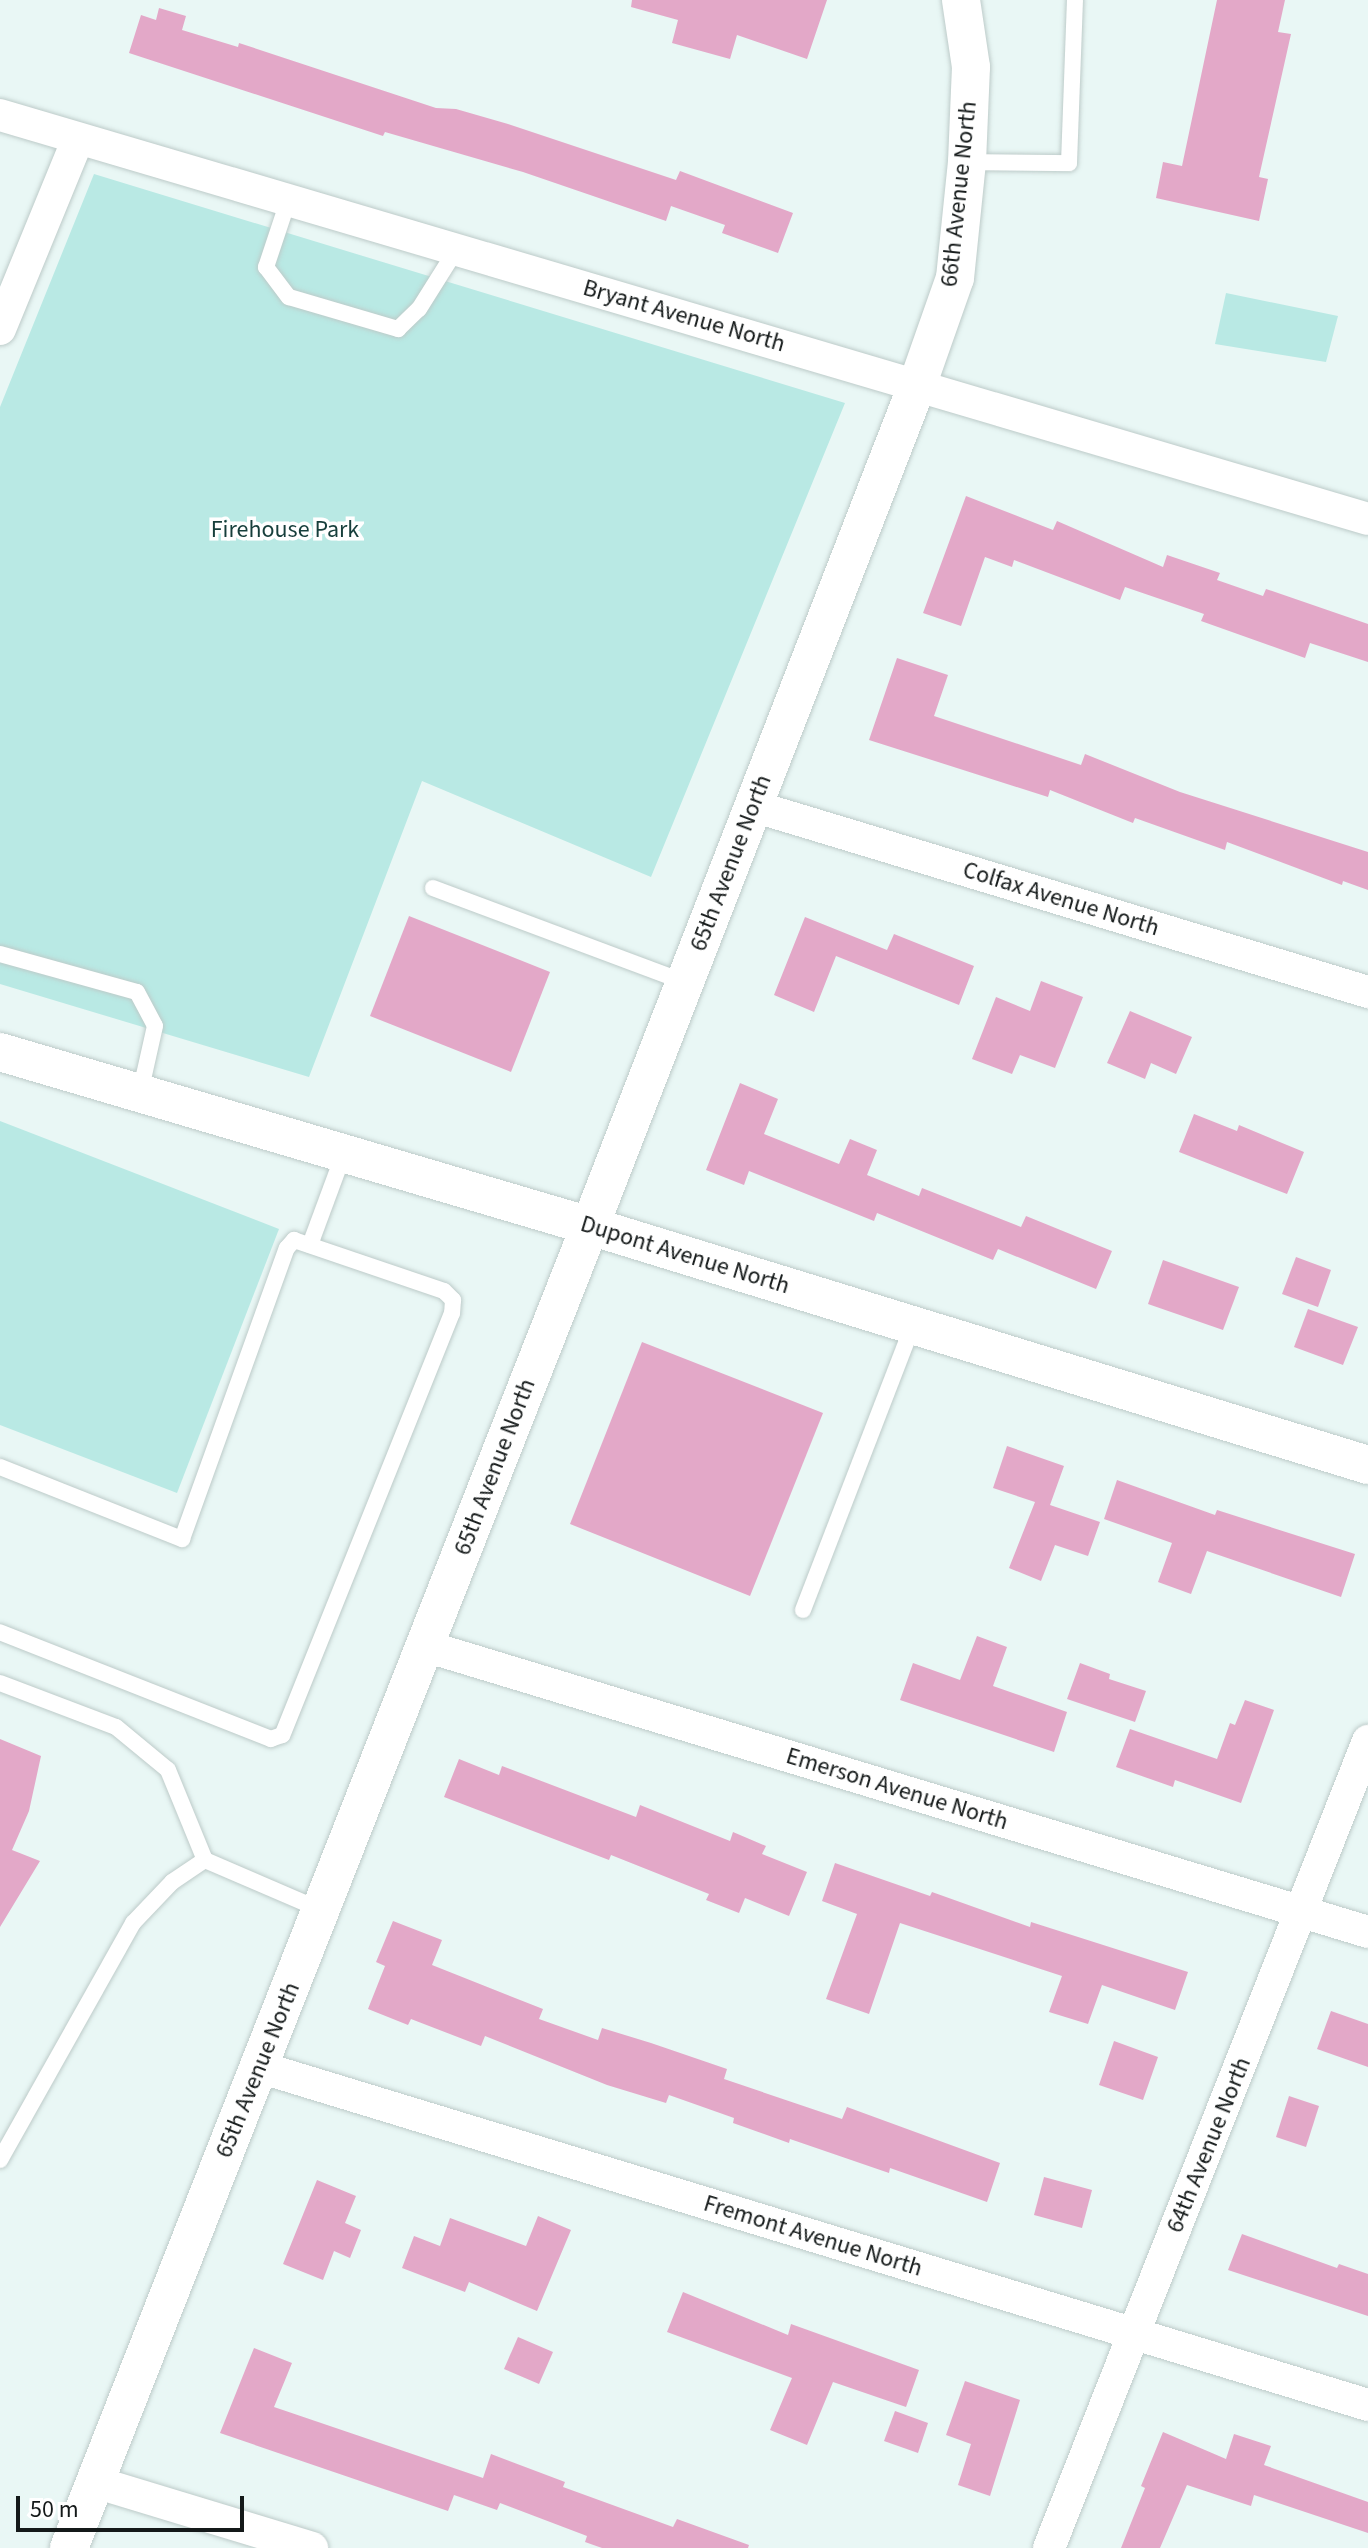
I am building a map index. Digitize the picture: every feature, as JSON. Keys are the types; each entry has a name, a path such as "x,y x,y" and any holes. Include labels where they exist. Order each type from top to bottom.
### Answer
{"street":[{"name":"66th Avenue North","path":"918,383 955,278 967,162 971,67 961,0"},
{"name":"Bryant Avenue North","path":"0,115 249,185 288,201 918,383 1368,519"},
{"path":"0,329 78,139"},
{"name":"65th Avenue North","path":"69,2548 590,1226 918,383"},
{"name":"Colfax Avenue North","path":"753,806 1368,992"},
{"name":"Dupont Avenue North","path":"0,1052 590,1226 1368,1465"},
{"name":"Emerson Avenue North","path":"425,1646 1368,1932"},
{"name":"64th Avenue North","path":"1049,2548 1368,1741"},
{"name":"Fremont Avenue North","path":"259,2067 1368,2405"},
{"path":"95,2482 312,2548"}],"lane":[{"path":"967,162 1069,163 1075,0"},
{"path":"288,201 266,267 289,297 398,329 419,309 456,250"},
{"path":"433,888 685,982"},
{"path":"0,954 137,992 155,1026 140,1093"},
{"path":"310,1245 344,1153"},
{"path":"0,1467 182,1539 287,1248 294,1240 444,1291 453,1300 452,1313 282,1735 271,1739 0,1632"},
{"path":"803,1610 913,1325"},
{"path":"0,1683 116,1727 168,1770 205,1860 321,1910"},
{"path":"0,2160 133,1923 172,1882 205,1860"}],"green space":[{"name":"Firehouse Park","path":"94,174 845,403 651,877 422,781 309,1077 0,984 0,407"},
{"path":"1226,293 1338,316 1326,362 1215,344"},
{"path":"0,1121 279,1229 177,1493 0,1425"}],"building":[{"path":"632,0 827,0 807,59 737,35 730,59 672,43 678,20 631,7"},
{"path":"1217,0 1285,0 1278,32 1291,34 1259,177 1268,179 1259,221 1156,198 1163,162 1182,166"},
{"path":"159,8 186,16 182,30 238,47 239,43 436,108 456,109 508,124 676,180 680,171 793,213 778,253 722,233 725,225 671,206 666,221 523,172 385,132 383,136 129,53 141,15 156,20"},
{"path":"966,496 1053,530 1057,521 1163,567 1167,555 1220,573 1217,580 1263,596 1266,589 1368,624 1368,662 1310,643 1305,658 1201,621 1204,614 1125,587 1120,600 1014,560 1012,567 985,557 961,626 923,613"},
{"path":"897,658 948,675 934,716 1081,765 1085,754 1180,792 1368,852 1368,890 1343,881 1342,885 1227,842 1225,850 1135,818 1133,823 1050,790 1048,797 869,740"},
{"path":"409,916 550,972 511,1072 370,1016"},
{"path":"805,917 887,950 894,934 974,966 959,1005 836,956 814,1012 774,995"},
{"path":"1041,981 1083,997 1055,1068 1020,1055 1012,1074 972,1059 996,997 1030,1011"},
{"path":"1130,1011 1192,1037 1176,1074 1151,1063 1145,1079 1107,1063"},
{"path":"740,1083 778,1099 764,1134 839,1164 850,1139 877,1150 867,1175 919,1196 922,1188 1021,1227 1026,1216 1112,1251 1096,1289 998,1249 993,1260 877,1213 874,1221 749,1171 744,1185 706,1170"},
{"path":"1194,1114 1237,1131 1239,1125 1304,1152 1287,1194 1179,1152"},
{"path":"1296,1257 1331,1270 1318,1307 1282,1294"},
{"path":"1163,1260 1239,1287 1223,1330 1148,1304"},
{"path":"1308,1309 1358,1327 1343,1365 1294,1347"},
{"path":"642,1342 823,1413 750,1596 570,1524"},
{"path":"1007,1446 1064,1466 1050,1505 1100,1522 1088,1556 1055,1545 1041,1581 1009,1568 1035,1502 993,1488"},
{"path":"1117,1480 1215,1515 1217,1510 1355,1554 1341,1597 1207,1551 1191,1594 1158,1582 1172,1543 1104,1519"},
{"path":"977,1636 1007,1647 993,1686 1067,1712 1054,1752 900,1700 913,1663 960,1680"},
{"path":"1080,1663 1110,1674 1109,1679 1146,1691 1135,1722 1067,1699"},
{"path":"1245,1700 1274,1710 1241,1803 1175,1780 1173,1787 1116,1767 1130,1729 1217,1759 1230,1723 1235,1725"},
{"path":"0,1739 41,1756 29,1811 12,1850 40,1861 0,1927"},
{"path":"459,1759 499,1775 502,1766 636,1817 640,1805 730,1841 733,1832 766,1846 762,1854 807,1872 789,1916 745,1898 739,1913 706,1900 709,1894 611,1855 609,1860 444,1797"},
{"path":"835,1863 930,1896 932,1892 1030,1927 1031,1922 1188,1972 1175,2010 1102,1985 1088,2024 1049,2012 1062,1976 900,1923 869,2014 826,1999 857,1914 822,1901"},
{"path":"393,1921 442,1940 432,1965 543,2009 539,2019 598,2040 602,2028 651,2043 727,2069 724,2079 842,2119 847,2107 1000,2163 987,2202 890,2168 889,2173 790,2139 789,2143 733,2123 734,2118 669,2095 666,2103 607,2085 485,2036 481,2046 411,2019 408,2025 368,2009 385,1966 376,1962"},
{"path":"1331,2011 1368,2024 1368,2067 1317,2049"},
{"path":"1114,2041 1158,2057 1143,2100 1099,2085"},
{"path":"1289,2096 1319,2106 1306,2147 1276,2137"},
{"path":"1044,2177 1092,2190 1082,2228 1034,2215"},
{"path":"317,2180 356,2196 345,2223 361,2230 350,2258 334,2251 323,2280 283,2264"},
{"path":"538,2216 571,2230 537,2311 469,2282 465,2292 402,2268 414,2236 440,2246 450,2218 526,2246"},
{"path":"1242,2234 1337,2268 1339,2264 1368,2274 1368,2316 1228,2270"},
{"path":"683,2292 788,2335 791,2324 919,2370 906,2407 833,2382 807,2445 770,2430 792,2378 667,2332"},
{"path":"518,2337 553,2352 539,2384 504,2369"},
{"path":"254,2348 292,2363 274,2407 483,2478 491,2454 565,2482 563,2487 673,2527 677,2519 749,2545 748,2548 602,2548 585,2542 587,2536 500,2503 497,2510 454,2495 448,2511 220,2433"},
{"path":"965,2381 1020,2400 990,2496 958,2485 971,2444 946,2435"},
{"path":"895,2411 928,2423 918,2453 884,2441"},
{"path":"1163,2432 1226,2459 1234,2434 1271,2446 1264,2465 1368,2502 1368,2533 1254,2495 1251,2506 1187,2485 1160,2548 1121,2548"}]}
